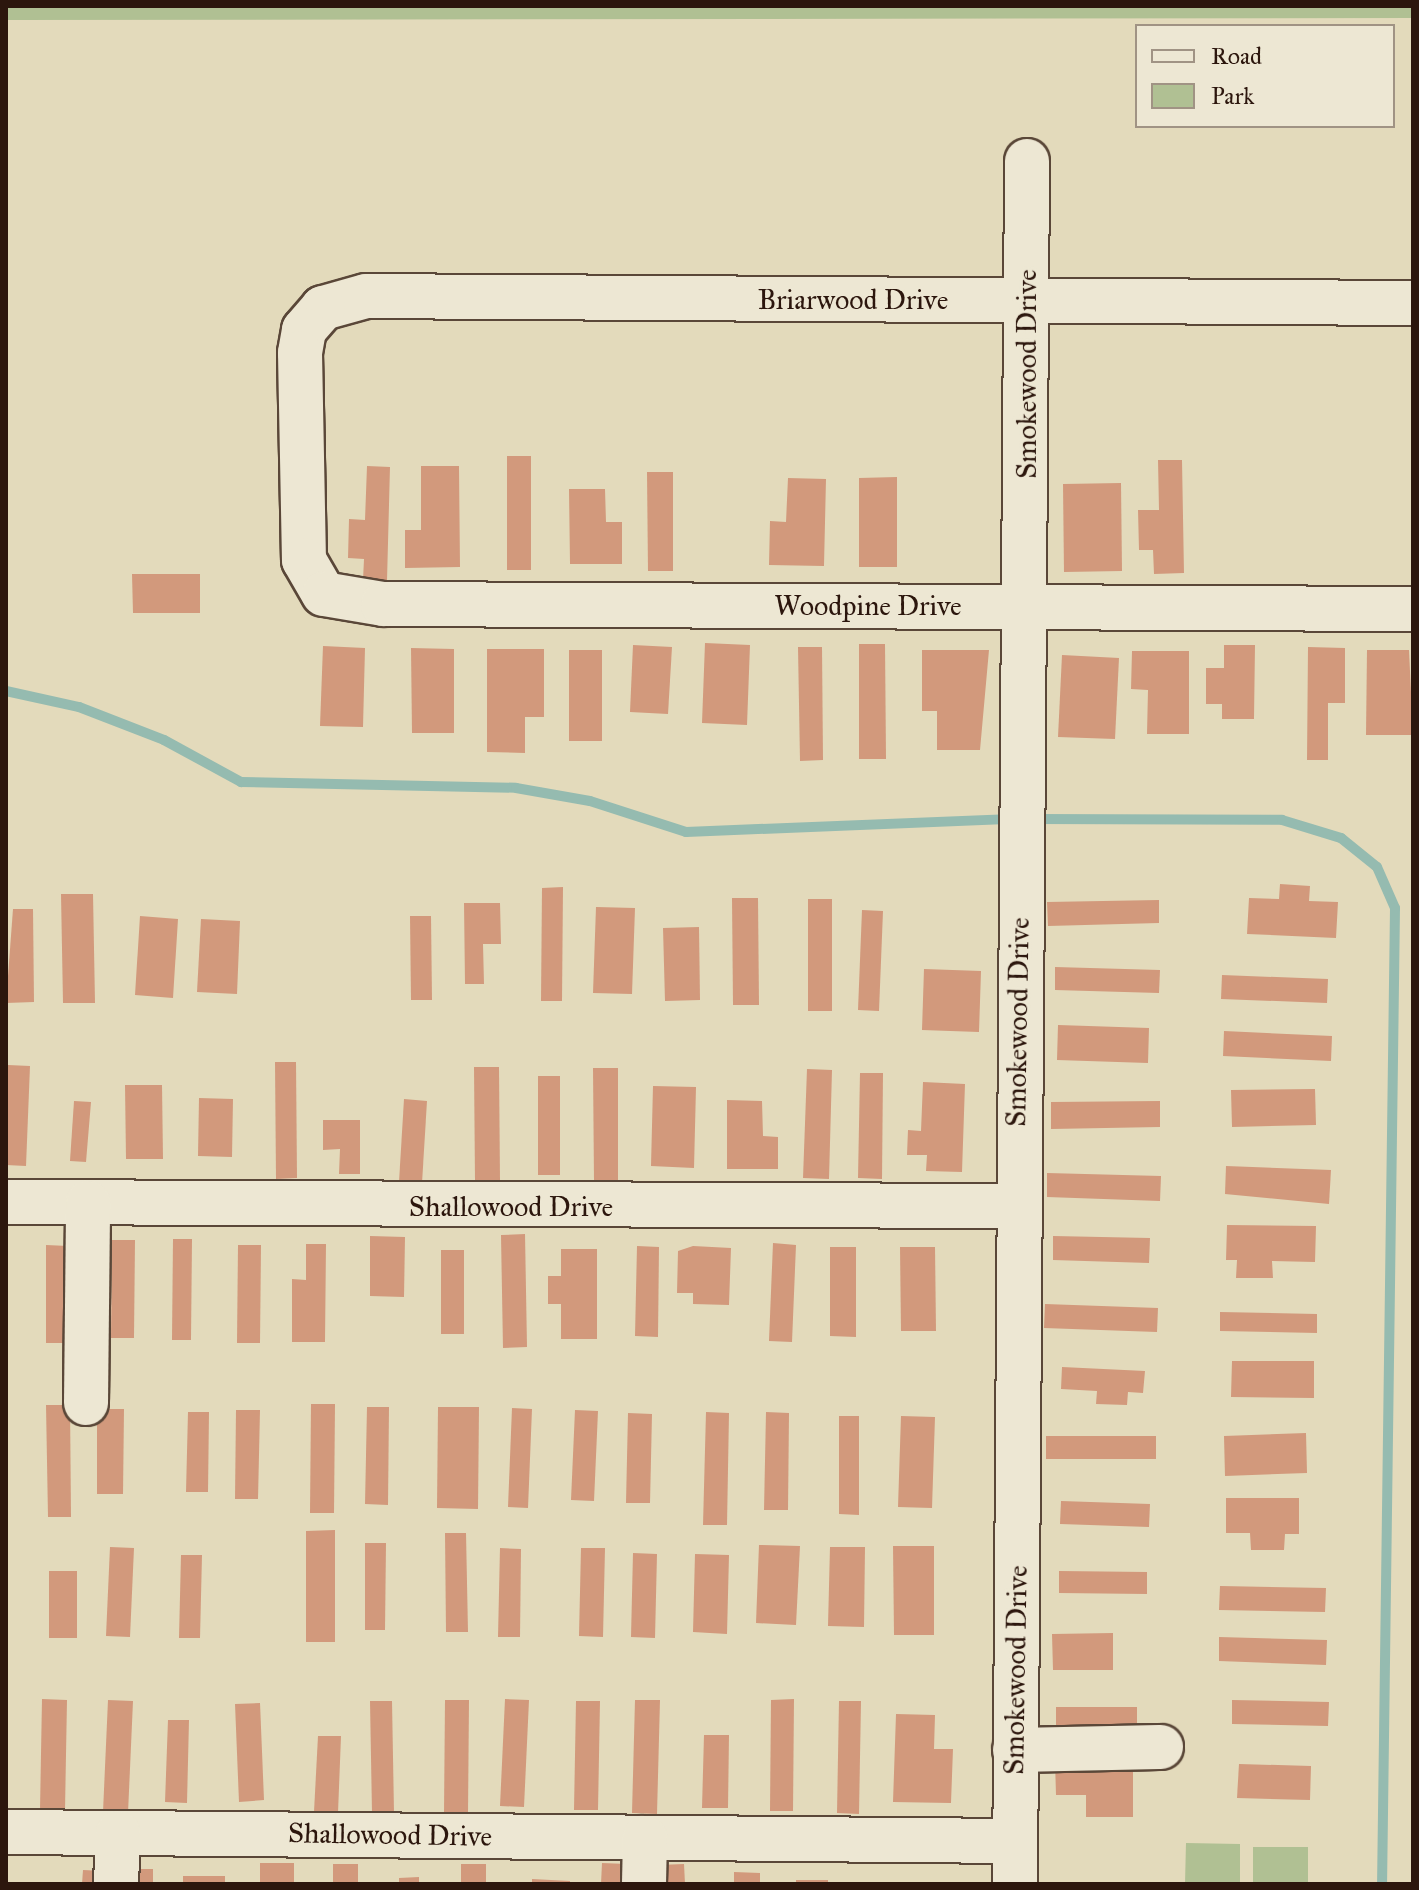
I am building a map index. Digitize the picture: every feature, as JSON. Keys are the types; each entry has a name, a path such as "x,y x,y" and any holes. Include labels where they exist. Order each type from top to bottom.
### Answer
{"street":[{"name":"Smokewood Drive","path":"1015,1884 1016,1206 1020,796 1026,607 1027,161"},
{"name":"Briarwood Drive","path":"324,594 304,560 304,330 323,308 366,296 1413,303"},
{"name":"Woodpine Drive","path":"324,594 383,604 1413,609"},
{"name":"Shallowood Drive","path":"6,1202 1016,1206"},
{"path":"86,1403 88,1203"},
{"path":"1015,1750 1161,1747"},
{"name":"Shallowood Drive","path":"6,1832 1014,1841"},
{"path":"116,1884 118,1833"},
{"path":"644,1884 645,1838"}],"green space":[{"path":"6,6 1413,6 1413,18 6,20"},
{"path":"1186,1843 1240,1844 1240,1884 1185,1884"},
{"path":"1253,1847 1308,1847 1308,1884 1253,1884"}],"building":[{"path":"507,456 531,456 531,570 507,570"},
{"path":"1158,460 1182,460 1184,573 1154,574 1153,550 1139,550 1138,510 1159,510"},
{"path":"367,466 390,467 387,581 363,580 364,559 348,558 349,519 365,520"},
{"path":"421,466 459,466 460,567 405,568 405,530 421,530"},
{"path":"647,472 673,472 673,571 648,571"},
{"path":"897,477 897,567 859,567 859,478"},
{"path":"788,478 826,479 824,566 769,565 770,521 786,522"},
{"path":"1121,483 1122,571 1064,572 1063,484"},
{"path":"569,489 605,489 606,522 622,522 622,564 570,564"},
{"path":"132,574 200,574 200,613 133,613"},
{"path":"705,643 750,645 747,725 702,723"},
{"path":"859,644 885,644 886,759 859,759"},
{"path":"633,645 672,647 668,714 630,712"},
{"path":"1224,645 1255,645 1254,719 1222,719 1222,704 1206,704 1206,668 1224,668"},
{"path":"323,646 365,648 363,727 320,726"},
{"path":"798,647 822,647 823,760 800,761"},
{"path":"1308,647 1345,648 1345,703 1328,703 1328,760 1307,760"},
{"path":"411,648 454,649 454,733 412,733"},
{"path":"487,649 544,649 544,717 525,717 525,753 487,752"},
{"path":"569,650 602,650 602,741 569,741"},
{"path":"922,650 989,650 980,750 937,750 937,711 922,711"},
{"path":"1367,650 1409,650 1413,735 1366,735"},
{"path":"1132,651 1189,651 1189,734 1147,734 1148,690 1131,689"},
{"path":"1062,655 1119,658 1115,739 1058,737"},
{"path":"1280,884 1310,886 1309,901 1338,902 1336,938 1247,934 1249,898 1279,899"},
{"path":"563,887 562,1001 541,1001 542,888"},
{"path":"61,894 93,894 95,1003 63,1003"},
{"path":"732,898 758,898 759,1005 733,1005"},
{"path":"808,899 832,899 832,1011 808,1011"},
{"path":"1159,900 1159,923 1048,926 1047,902"},
{"path":"464,903 500,903 501,944 483,944 484,984 465,984"},
{"path":"596,907 635,908 632,994 593,993"},
{"path":"13,909 33,909 34,1002 6,1003"},
{"path":"862,910 883,911 879,1011 858,1010"},
{"path":"140,916 178,919 173,998 135,995"},
{"path":"410,916 431,916 432,1000 411,1000"},
{"path":"201,919 240,921 237,994 197,992"},
{"path":"699,927 700,1000 665,1001 663,928"},
{"path":"1055,967 1160,970 1159,993 1055,990"},
{"path":"924,969 981,971 979,1032 922,1030"},
{"path":"1222,975 1328,979 1327,1003 1221,999"},
{"path":"1058,1025 1149,1028 1148,1063 1057,1060"},
{"path":"1224,1031 1332,1036 1331,1061 1223,1056"},
{"path":"275,1062 296,1062 297,1178 276,1179"},
{"path":"8,1065 30,1066 26,1166 6,1165"},
{"path":"474,1067 499,1067 500,1181 475,1181"},
{"path":"593,1068 618,1068 618,1181 594,1181"},
{"path":"807,1069 832,1070 829,1179 803,1178"},
{"path":"860,1073 883,1073 882,1179 858,1178"},
{"path":"538,1076 560,1076 560,1175 538,1175"},
{"path":"923,1082 965,1084 962,1172 926,1171 927,1155 907,1155 908,1130 921,1131"},
{"path":"125,1085 162,1085 163,1159 126,1159"},
{"path":"653,1086 696,1087 694,1168 651,1166"},
{"path":"1315,1089 1316,1125 1232,1127 1231,1090"},
{"path":"199,1098 233,1099 232,1157 198,1156"},
{"path":"404,1099 427,1101 422,1183 399,1182"},
{"path":"727,1100 762,1101 763,1136 778,1137 778,1169 727,1169"},
{"path":"74,1101 91,1102 86,1162 70,1161"},
{"path":"1160,1101 1160,1127 1051,1129 1051,1102"},
{"path":"323,1120 360,1120 360,1174 339,1174 340,1149 323,1150"},
{"path":"1226,1166 1331,1170 1329,1204 1225,1194"},
{"path":"1047,1173 1161,1176 1160,1201 1047,1197"},
{"path":"1227,1225 1316,1226 1315,1262 1272,1261 1273,1278 1236,1278 1237,1260 1226,1260"},
{"path":"525,1234 527,1347 503,1348 501,1235"},
{"path":"370,1236 405,1237 404,1297 370,1296"},
{"path":"1053,1236 1150,1238 1149,1263 1053,1260"},
{"path":"173,1239 192,1239 191,1340 172,1340"},
{"path":"112,1240 135,1240 134,1338 111,1338"},
{"path":"773,1243 796,1245 792,1342 769,1341"},
{"path":"306,1244 326,1244 325,1342 292,1342 292,1279 306,1280"},
{"path":"46,1245 68,1246 66,1343 46,1343"},
{"path":"238,1245 261,1245 260,1343 237,1343"},
{"path":"637,1246 659,1247 658,1337 635,1336"},
{"path":"693,1246 731,1248 729,1305 693,1304 693,1293 677,1293 678,1251"},
{"path":"830,1247 856,1247 856,1337 830,1336"},
{"path":"900,1247 935,1247 936,1331 901,1331"},
{"path":"561,1249 597,1249 597,1339 561,1339 561,1304 548,1304 548,1276 561,1276"},
{"path":"441,1250 464,1250 464,1334 441,1334"},
{"path":"1045,1304 1158,1308 1157,1332 1044,1328"},
{"path":"1220,1312 1317,1314 1317,1333 1220,1331"},
{"path":"1232,1361 1314,1361 1314,1398 1231,1397"},
{"path":"1062,1367 1145,1371 1143,1393 1128,1392 1127,1405 1096,1404 1097,1391 1061,1389"},
{"path":"311,1404 335,1404 334,1513 310,1513"},
{"path":"46,1405 70,1405 71,1517 48,1517"},
{"path":"367,1407 389,1407 388,1505 365,1504"},
{"path":"438,1407 479,1407 478,1509 437,1508"},
{"path":"512,1408 532,1409 528,1508 508,1507"},
{"path":"97,1409 124,1409 123,1494 97,1494"},
{"path":"236,1410 260,1410 258,1499 235,1499"},
{"path":"575,1410 598,1411 594,1501 571,1500"},
{"path":"188,1412 209,1412 208,1492 186,1492"},
{"path":"706,1412 729,1413 727,1525 703,1525"},
{"path":"766,1412 789,1413 788,1510 764,1510"},
{"path":"628,1413 652,1414 650,1503 626,1503"},
{"path":"839,1416 859,1416 859,1515 839,1514"},
{"path":"901,1416 935,1417 932,1508 898,1507"},
{"path":"1306,1433 1307,1473 1225,1476 1224,1436"},
{"path":"1046,1436 1156,1436 1156,1459 1046,1459"},
{"path":"1226,1498 1299,1498 1299,1534 1285,1534 1284,1550 1251,1550 1250,1533 1226,1533"},
{"path":"1061,1501 1150,1504 1149,1527 1060,1524"},
{"path":"335,1530 335,1642 306,1642 306,1531"},
{"path":"445,1533 466,1533 468,1632 446,1632"},
{"path":"365,1543 386,1543 385,1630 365,1630"},
{"path":"759,1545 800,1546 796,1625 756,1623"},
{"path":"893,1546 934,1546 934,1635 894,1635"},
{"path":"110,1547 134,1548 130,1637 106,1636"},
{"path":"830,1547 865,1547 864,1627 828,1626"},
{"path":"500,1548 521,1549 520,1637 498,1637"},
{"path":"581,1548 605,1548 603,1637 579,1636"},
{"path":"633,1553 657,1554 655,1638 631,1637"},
{"path":"695,1554 729,1555 727,1634 693,1632"},
{"path":"181,1555 202,1555 200,1638 179,1638"},
{"path":"49,1571 77,1571 77,1638 49,1638"},
{"path":"1059,1571 1147,1572 1147,1594 1059,1593"},
{"path":"1220,1586 1326,1588 1325,1612 1219,1610"},
{"path":"1113,1633 1113,1670 1053,1670 1052,1634"},
{"path":"1219,1637 1327,1640 1326,1665 1219,1661"},
{"path":"42,1699 67,1700 65,1810 40,1810"},
{"path":"505,1699 529,1700 524,1807 500,1806"},
{"path":"794,1699 793,1811 770,1811 771,1700"},
{"path":"108,1700 133,1701 128,1813 103,1812"},
{"path":"445,1700 469,1700 468,1813 444,1813"},
{"path":"635,1700 660,1700 657,1814 632,1813"},
{"path":"1232,1700 1329,1702 1328,1726 1232,1724"},
{"path":"370,1701 392,1701 394,1813 372,1813"},
{"path":"576,1701 600,1701 598,1810 574,1810"},
{"path":"839,1701 861,1701 859,1814 837,1813"},
{"path":"260,1703 264,1800 239,1802 235,1704"},
{"path":"1056,1707 1137,1707 1137,1730 1056,1730"},
{"path":"896,1714 935,1715 934,1749 953,1749 951,1803 893,1802"},
{"path":"168,1720 189,1720 187,1803 165,1802"},
{"path":"704,1735 729,1735 728,1808 702,1808"},
{"path":"318,1736 341,1736 338,1813 314,1812"},
{"path":"1055,1761 1133,1761 1133,1817 1086,1817 1086,1795 1056,1795"},
{"path":"1239,1764 1311,1766 1310,1800 1237,1798"},
{"path":"260,1863 294,1863 294,1884 260,1884"},
{"path":"602,1863 627,1864 626,1884 601,1884"},
{"path":"333,1864 358,1864 358,1884 333,1884"},
{"path":"461,1864 486,1864 486,1884 461,1884"},
{"path":"684,1864 685,1884 659,1884 659,1865"},
{"path":"131,1869 153,1869 153,1884 131,1884"},
{"path":"83,1870 104,1871 104,1884 82,1884"},
{"path":"734,1872 760,1873 760,1884 734,1884"},
{"path":"183,1876 225,1876 225,1884 183,1884"},
{"path":"419,1877 419,1884 399,1884 399,1878"},
{"path":"532,1879 570,1881 570,1884 532,1884"},
{"path":"796,1880 828,1880 828,1884 796,1884"}],"waterway":[{"path":"6,691 79,707 164,740 241,782 516,788 590,801 686,832 1013,819"},
{"path":"1033,819 1282,820 1341,838 1377,867 1395,908 1382,1884"}]}
